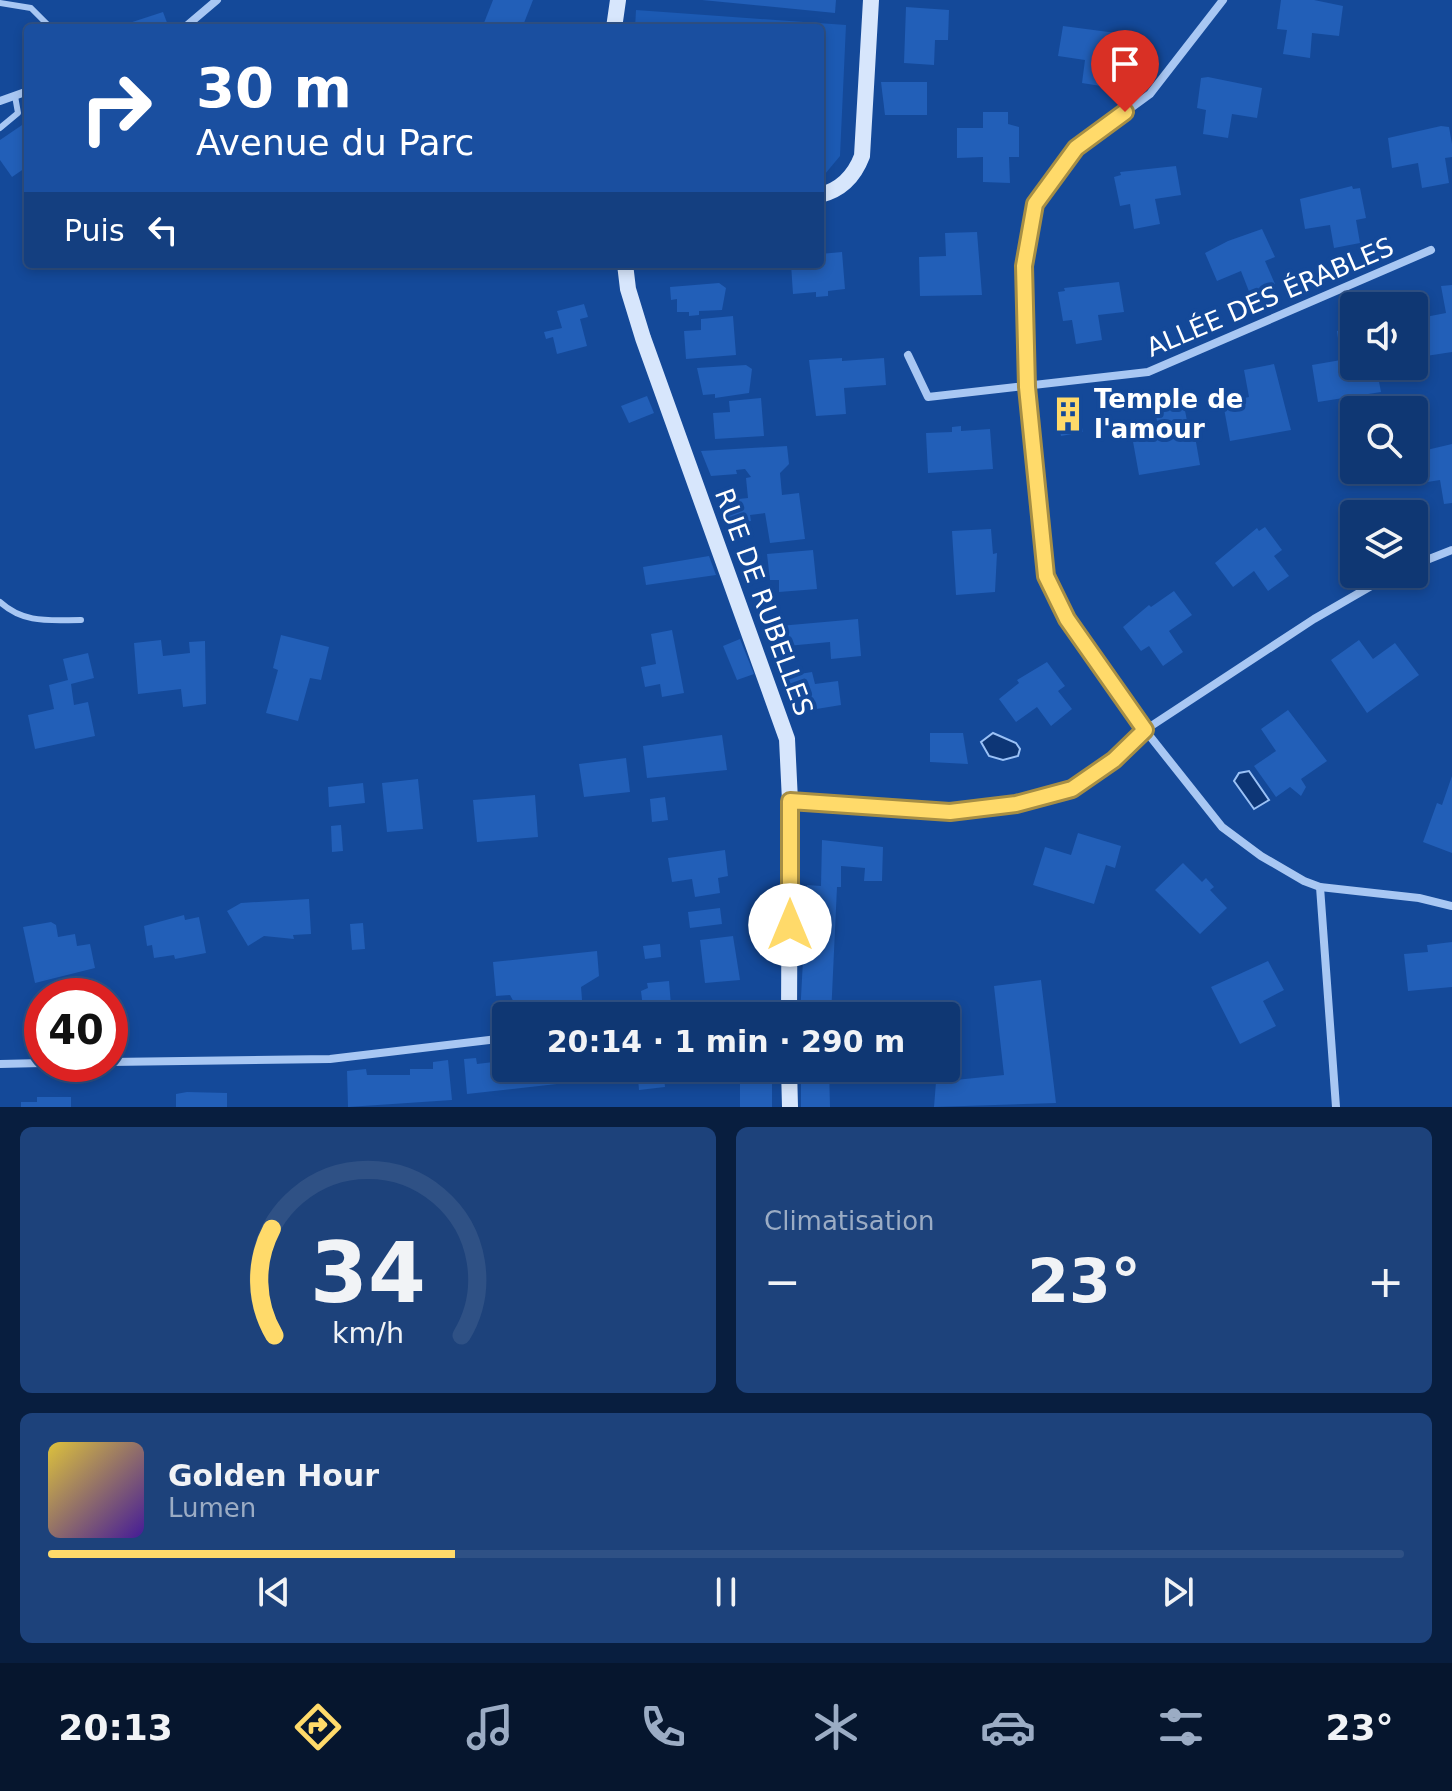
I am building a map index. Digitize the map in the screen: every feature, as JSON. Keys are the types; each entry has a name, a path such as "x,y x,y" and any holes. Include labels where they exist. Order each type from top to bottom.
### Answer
{"street":[{"path":"189,24 217,0"},
{"path":"615,24 618,0"},
{"path":"824,193 844,184 856,172 862,156 871,0"},
{"path":"1223,0 1150,94 1076,148 1035,204 1024,266 1027,387 1046,576 1067,619 1145,730 1222,827 1261,856 1320,887 1419,898 1452,906"},
{"path":"0,101 24,93"},
{"name":"ALLÉE DES ÉRABLES","path":"908,355 928,397 1148,372 1431,250"},
{"name":"RUE DE RUBELLES","path":"625,268 628,289 643,338 782,718 788,750 790,801 789,1002"},
{"path":"1428,559 1452,550"},
{"path":"790,801 950,812 1016,804 1072,789 1114,760 1145,730 1314,619 1368,588"},
{"path":"1320,887 1336,1107"},
{"path":"128,1062 330,1059 492,1040"},
{"path":"0,1064 24,1063"},
{"path":"789,1082 790,1107"}],"lane":[{"path":"0,3 31,8 47,24"},
{"path":"0,128 18,113 15,96"},
{"path":"0,602 12,613 32,620 81,620"}],"shaded area":[{"path":"636,10 846,25 840,156 824,174 824,24 635,24"},
{"path":"993,733 1016,743 1020,749 1018,756 1003,760 989,756 981,742"},
{"path":"1249,771 1269,800 1254,809 1234,781 1239,773"}],"building":[{"path":"493,0 533,0 524,24 484,24"},
{"path":"702,0 836,0 835,13"},
{"path":"1281,0 1314,0 1343,6 1339,36 1312,33 1310,58 1283,54 1287,30 1277,29"},
{"path":"906,7 949,10 948,40 935,40 934,65 904,63"},
{"path":"163,12 168,24 126,24"},
{"path":"1063,26 1124,34 1120,65 1110,64 1107,87 1082,83 1085,60 1058,56"},
{"path":"1201,78 1262,88 1257,118 1232,114 1228,138 1203,134 1206,110 1197,108"},
{"path":"881,82 927,82 927,115 885,115"},
{"path":"983,112 1008,112 1008,124 1019,127 1019,157 1009,157 1010,183 983,182 983,157 957,158 957,128 983,128"},
{"path":"24,124 24,169 12,177 0,160 0,140"},
{"path":"1441,126 1449,127 1452,144 1452,157 1445,158 1449,183 1422,188 1418,163 1392,168 1388,138"},
{"path":"1176,166 1181,195 1155,199 1160,224 1134,229 1130,204 1120,206 1114,177 1121,175 1120,172"},
{"path":"1352,186 1353,189 1360,188 1366,218 1356,220 1360,243 1334,248 1330,225 1305,229 1300,199"},
{"path":"1262,229 1275,257 1265,261 1275,284 1250,294 1241,271 1217,281 1205,253"},
{"path":"977,232 982,295 920,296 919,257 946,256 945,233"},
{"path":"842,252 845,289 828,291 828,296 816,297 816,292 793,294 791,268 824,268 824,254"},
{"path":"1119,282 1124,312 1098,315 1102,340 1076,344 1072,320 1063,321 1058,292 1065,291 1064,288"},
{"path":"719,283 726,288 722,310 699,311 699,315 689,316 689,312 677,312 677,299 671,300 670,287"},
{"path":"1452,285 1452,352 1428,356 1428,316 1446,313 1441,286"},
{"path":"584,304 588,317 580,319 587,346 557,354 553,337 546,339 544,332 562,328 557,311"},
{"path":"733,316 736,355 686,359 684,331 701,330 701,319"},
{"path":"842,358 842,361 884,358 886,385 844,388 846,414 816,416 809,360"},
{"path":"1340,360 1340,380 1379,380 1381,392 1340,396 1340,399 1318,402 1312,365"},
{"path":"1274,364 1291,430 1230,441 1223,403 1249,397 1244,370"},
{"path":"746,365 752,369 749,393 715,398 715,394 703,395 697,368"},
{"path":"647,396 654,413 629,423 621,406"},
{"path":"761,398 764,436 715,439 713,413 730,412 729,401"},
{"path":"1183,400 1188,426 1193,425 1200,465 1139,475 1132,436 1159,432 1154,405"},
{"name":"Temple de l'amour","path":"1076,401 1083,432 1061,436 1055,405"},
{"path":"961,426 961,431 990,429 993,469 928,473 926,433 952,432 952,427"},
{"path":"1452,444 1452,503 1444,504 1440,480 1428,482 1428,450"},
{"path":"787,446 789,464 780,473 782,495 799,493 805,539 770,543 765,513 750,515 751,521 730,523 720,501 748,498 746,478 751,477 745,469 736,470 737,474 711,476 701,451"},
{"path":"1265,527 1282,550 1274,556 1289,576 1268,591 1254,571 1233,587 1215,563 1257,528 1259,531"},
{"path":"991,529 993,554 997,553 995,592 956,595 952,531"},
{"path":"813,550 817,589 779,592 779,580 770,580 767,554"},
{"path":"709,556 716,575 646,585 643,567"},
{"path":"1174,591 1192,615 1169,631 1183,652 1163,666 1149,646 1141,651 1123,627 1149,605 1151,607"},
{"path":"858,619 861,656 831,659 830,642 776,647 768,627"},
{"path":"672,630 684,693 662,697 660,684 645,687 641,667 656,664 651,634"},
{"path":"281,635 329,647 321,680 310,678 298,721 266,713 278,670 273,668"},
{"path":"740,639 754,674 737,680 723,646"},
{"path":"161,640 163,656 190,653 189,642 205,641 206,704 183,707 181,689 138,694 134,643"},
{"path":"1359,640 1373,659 1395,643 1419,675 1367,713 1331,660"},
{"path":"88,653 94,678 71,684 74,705 88,702 95,736 35,749 28,715 54,709 49,685 68,680 63,659"},
{"path":"1047,662 1065,686 1058,691 1072,709 1051,726 1037,707 1016,722 999,699 1019,683 1017,680"},
{"path":"812,672 815,684 838,681 841,705 798,712 787,676"},
{"path":"1288,710 1327,761 1301,779 1306,787 1301,796 1290,787 1276,797 1254,766 1276,751 1261,729"},
{"path":"930,733 963,733 968,764 930,762"},
{"path":"722,735 727,770 647,778 643,746"},
{"path":"626,758 630,792 584,797 579,764"},
{"path":"1452,776 1452,853 1423,842 1437,803 1442,805"},
{"path":"418,779 423,829 387,832 382,783"},
{"path":"363,783 365,803 329,807 328,787"},
{"path":"535,795 538,837 477,842 473,800"},
{"path":"665,797 668,820 652,822 650,799"},
{"path":"341,825 343,851 332,852 331,826"},
{"path":"1078,833 1121,846 1115,868 1106,865 1094,904 1033,885 1045,847 1071,855"},
{"path":"822,840 883,847 882,881 864,881 865,868 841,866 841,887 837,887 832,1002 801,1002 807,885 821,886"},
{"path":"725,850 728,876 718,878 720,893 695,897 692,879 672,882 668,858"},
{"path":"1183,863 1202,882 1206,878 1214,887 1210,890 1227,908 1200,934 1155,890"},
{"path":"309,899 311,934 293,935 294,939 264,936 248,946 227,911 241,903"},
{"path":"720,908 722,924 690,928 688,912"},
{"path":"184,915 185,920 199,917 206,953 175,959 174,955 154,958 152,945 147,946 144,926"},
{"path":"51,922 56,925 58,937 75,934 77,946 90,944 95,968 55,978 34,978 23,927"},
{"path":"363,923 365,949 352,950 350,924"},
{"path":"733,936 740,980 705,983 700,940"},
{"path":"1452,942 1452,987 1408,991 1404,954 1428,952 1427,945"},
{"path":"660,944 661,957 645,959 643,946"},
{"path":"597,951 599,976 581,987 582,1002 514,1002 510,995 496,996 493,962"},
{"path":"1268,961 1284,990 1263,1001 1276,1026 1240,1044 1211,987"},
{"path":"1041,980 1056,1103 934,1107 936,1082 960,1082 960,1080 1004,1075 994,986"},
{"path":"669,981 671,1002 642,1002 641,991 648,988 647,983"},
{"path":"476,1058 477,1064 492,1062 492,1082 574,1082 467,1094 464,1059"},
{"path":"448,1060 452,1100 348,1107 347,1071 366,1069 367,1075 410,1075 410,1069 433,1069 433,1062"},
{"path":"638,1082 664,1082 665,1087 639,1090"},
{"path":"740,1082 772,1082 772,1107 740,1107"},
{"path":"801,1082 829,1082 830,1107 801,1107"},
{"path":"227,1093 227,1107 176,1107 176,1094"},
{"path":"37,1097 71,1097 71,1107 21,1107 21,1102 37,1102"}],"place":[{"name":"Temple de l'amour","path":"1068,414"}],"route":[{"path":"790,925 790,801 950,812 1016,804 1072,789 1114,760 1145,730 1067,619 1046,576 1027,387 1024,266 1035,204 1076,148 1125,112"}]}
